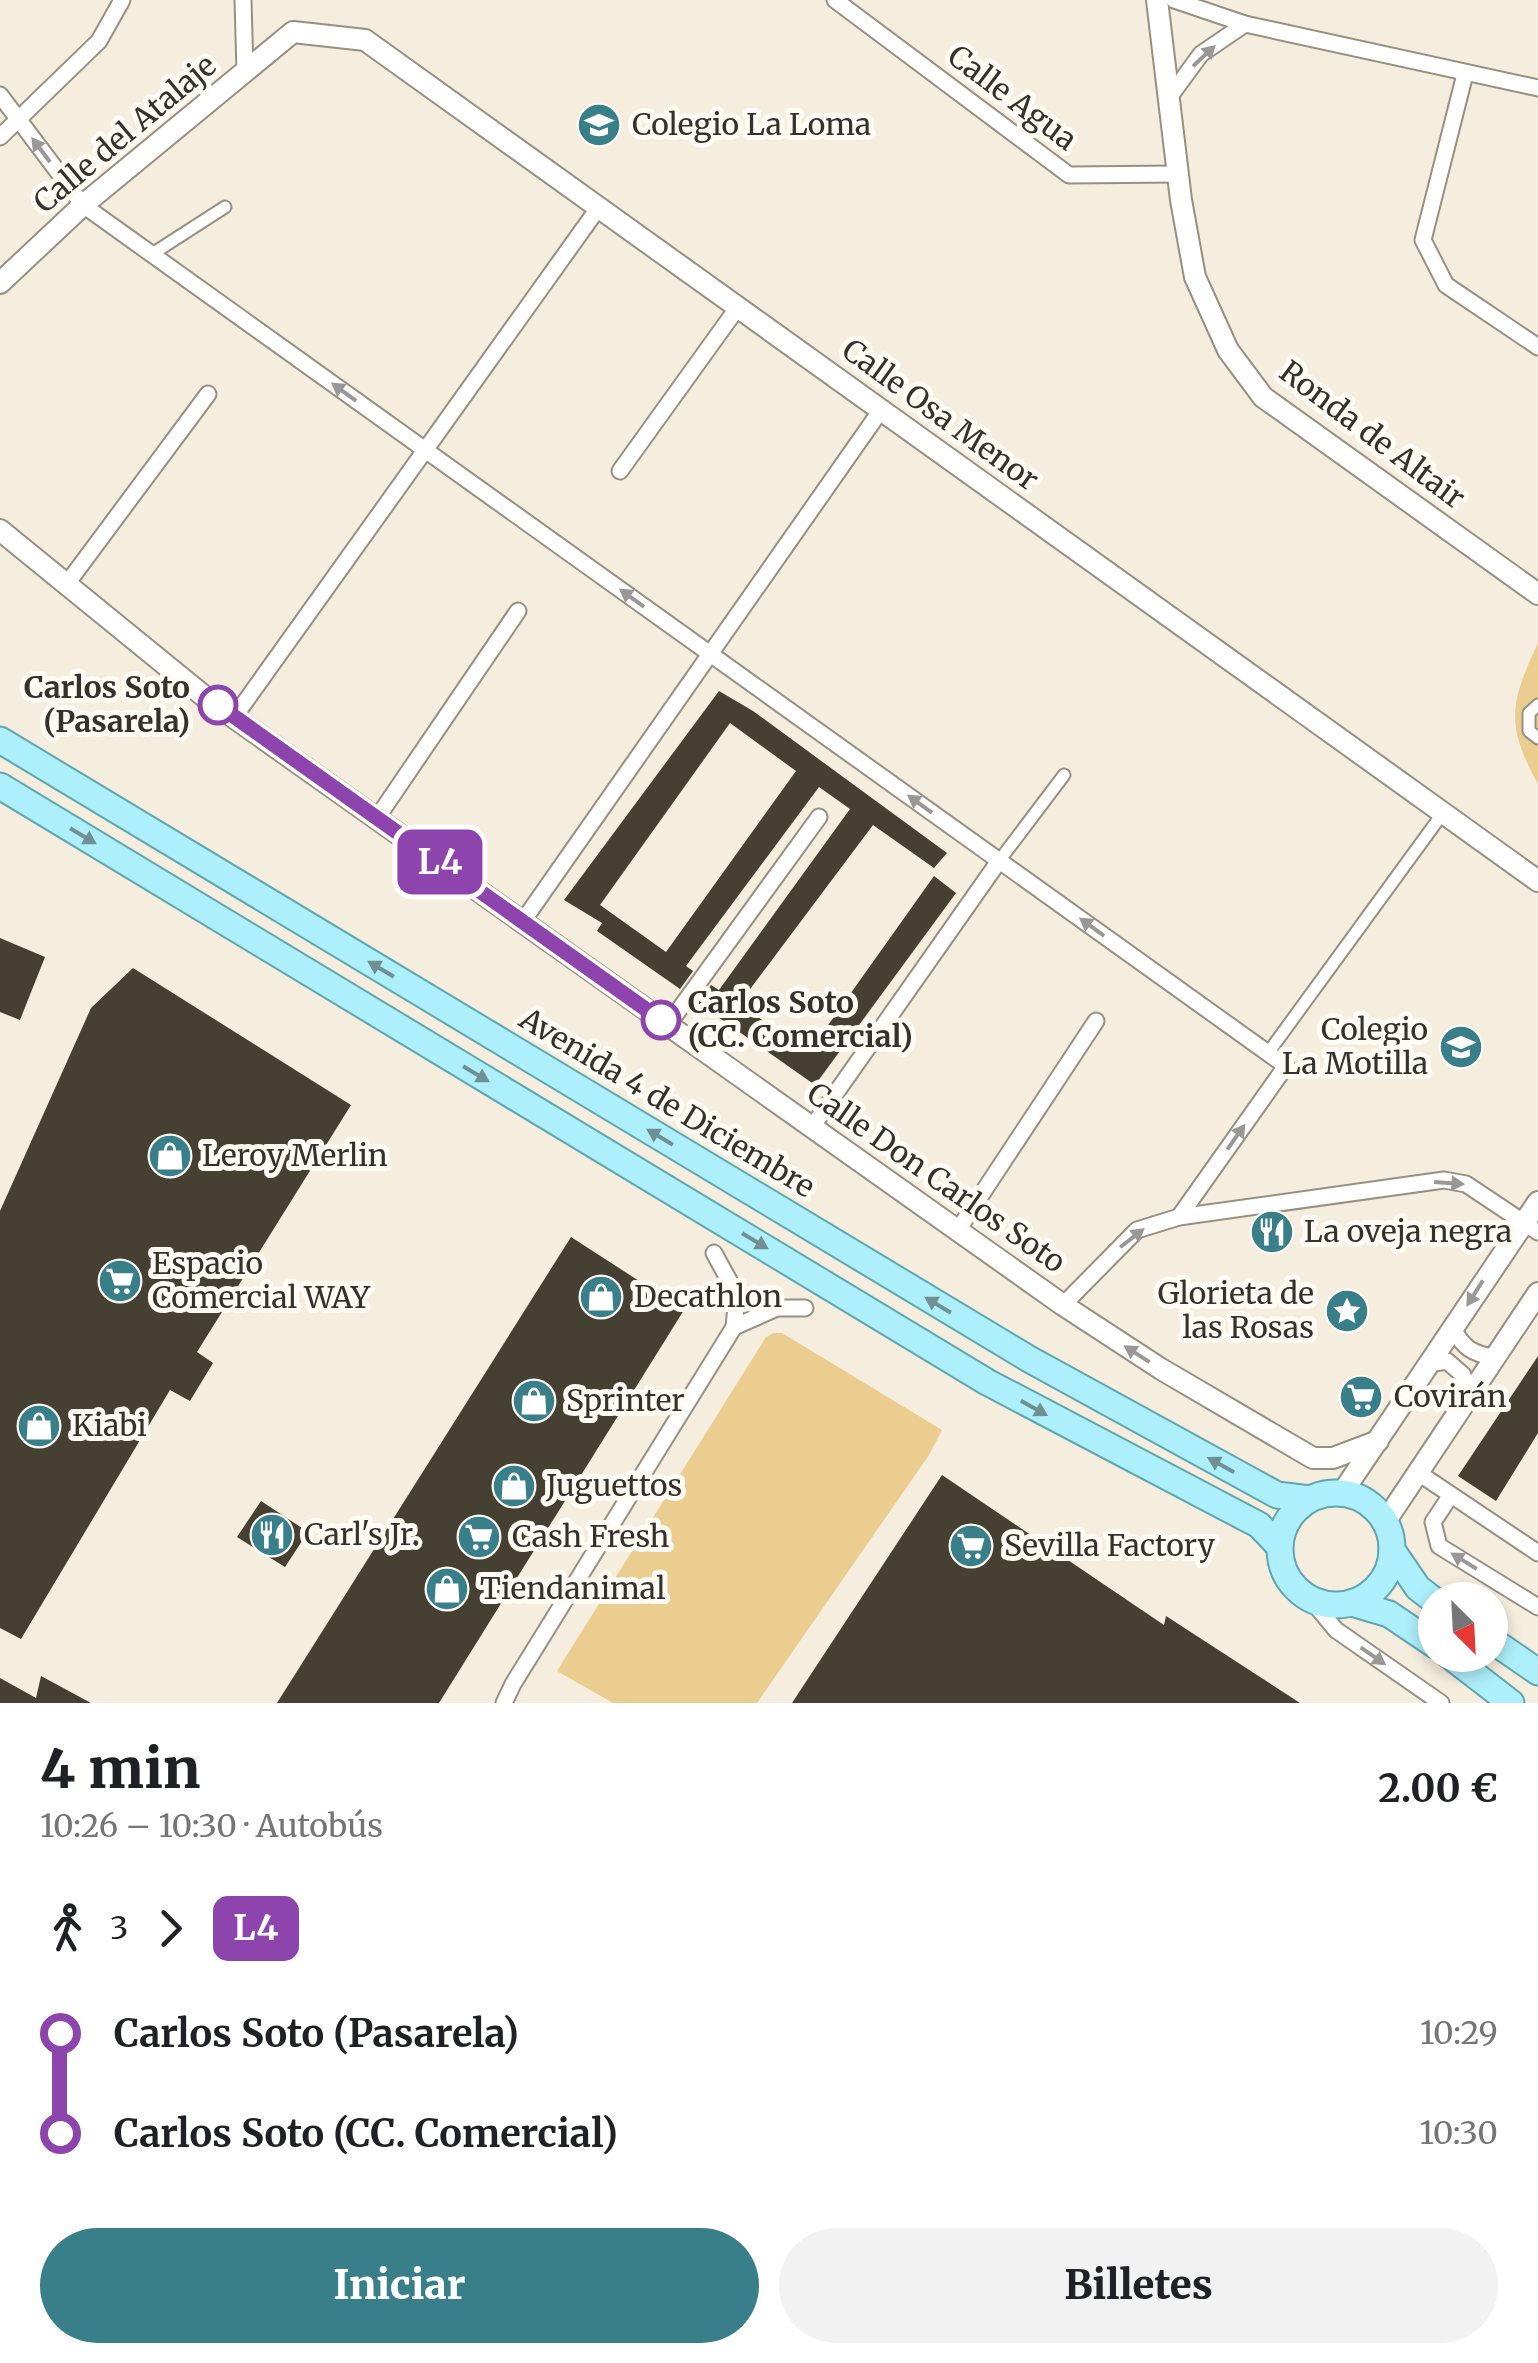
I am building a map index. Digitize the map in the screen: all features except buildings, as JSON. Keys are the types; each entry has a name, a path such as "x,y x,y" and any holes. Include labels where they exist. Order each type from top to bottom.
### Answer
{"main road":[{"name":"Avenida 4 de Diciembre","path":"0,740 1029,1359 1278,1495 1310,1499"},
{"path":"0,786 987,1382 1259,1524 1279,1546 1287,1578 1312,1601 1339,1606 1352,1603 1377,1586 1392,1550"},
{"path":"1279,1546 1290,1515 1310,1499 1342,1493 1359,1498 1385,1522 1392,1550 1418,1588"},
{"path":"1352,1603 1389,1614 1418,1634"},
{"path":"1508,1652 1536,1670"},
{"path":"1471,1672 1512,1703"}],"street":[{"path":"0,137 100,41 122,0"},
{"name":"Calle del Atalaje","path":"243,0 245,72"},
{"name":"Calle Agua","path":"836,0 1069,175 1177,174"},
{"name":"Ronda de Altair","path":"1157,0 1177,174 1195,276 1228,350 1262,396 1538,594"},
{"path":"1174,0 1245,24 1538,88"},
{"path":"1206,0 1245,24"},
{"path":"1170,95 1201,54 1245,24"},
{"name":"Calle del Atalaje","path":"0,283 83,205 293,32"},
{"name":"Calle Osa Menor","path":"293,32 365,40 1443,812 1534,870"},
{"path":"1465,74 1423,240 1446,284 1538,347"},
{"path":"0,95 83,205 1286,1066 1180,1216"},
{"path":"152,254 225,207"},
{"path":"235,716 598,208"},
{"path":"620,471 738,308"},
{"path":"66,585 208,394"},
{"path":"523,921 881,410"},
{"name":"Calle Don Carlos Soto","path":"0,530 136,643 235,716 1063,1305 1161,1369 1313,1458 1333,1458 1378,1441"},
{"path":"378,818 518,611"},
{"path":"1538,706 1528,713 1530,731 1538,738"},
{"path":"812,1127 1064,774"},
{"path":"1268,1053 1443,812"},
{"path":"668,1024 819,817"},
{"path":"958,1230 1096,1021"},
{"path":"1063,1305 1137,1230 1180,1216 1444,1180 1466,1184 1530,1226"},
{"path":"1342,1493 1453,1328 1530,1226 1538,1202"},
{"path":"504,1703 512,1684 734,1327 737,1295 714,1253"},
{"path":"1385,1522 1538,1293"},
{"path":"734,1327 777,1308 805,1308"},
{"path":"1453,1328 1460,1342 1475,1354 1494,1357"},
{"path":"1428,1364 1447,1361 1464,1376 1468,1394"},
{"path":"1417,1472 1538,1553"},
{"path":"1451,1495 1433,1522 1439,1546 1538,1607"},
{"path":"1312,1601 1336,1630 1441,1703"}],"shaded area":[{"path":"1538,643 1538,784 1520,745 1515,714 1522,682"},
{"path":"782,1333 942,1430 929,1455 757,1703 613,1703 557,1671 766,1337"}],"bus line":[{"name":"L4","path":"218,705 661,1020"}],"place":[{"name":"Colegio La Loma","path":"599,125"},
{"name":"Carlos Soto (Pasarela)","path":"218,705"},
{"name":"Carlos Soto (CC. Comercial)","path":"661,1020"},
{"name":"Colegio La Motilla","path":"1461,1047"},
{"name":"Leroy Merlin","path":"170,1156"},
{"name":"La oveja negra","path":"1272,1232"},
{"name":"Espacio Comercial WAY","path":"120,1281"},
{"name":"Decathlon","path":"601,1297"},
{"name":"Glorieta de las Rosas","path":"1347,1311"},
{"name":"Covirán","path":"1361,1397"},
{"name":"Sprinter","path":"534,1401"},
{"name":"Kiabi","path":"39,1426"},
{"name":"Juguettos","path":"514,1486"},
{"name":"Carl's Jr.","path":"272,1535"},
{"name":"Cash Fresh","path":"479,1537"},
{"name":"Sevilla Factory","path":"971,1546"},
{"name":"Tiendanimal","path":"447,1589"}]}
